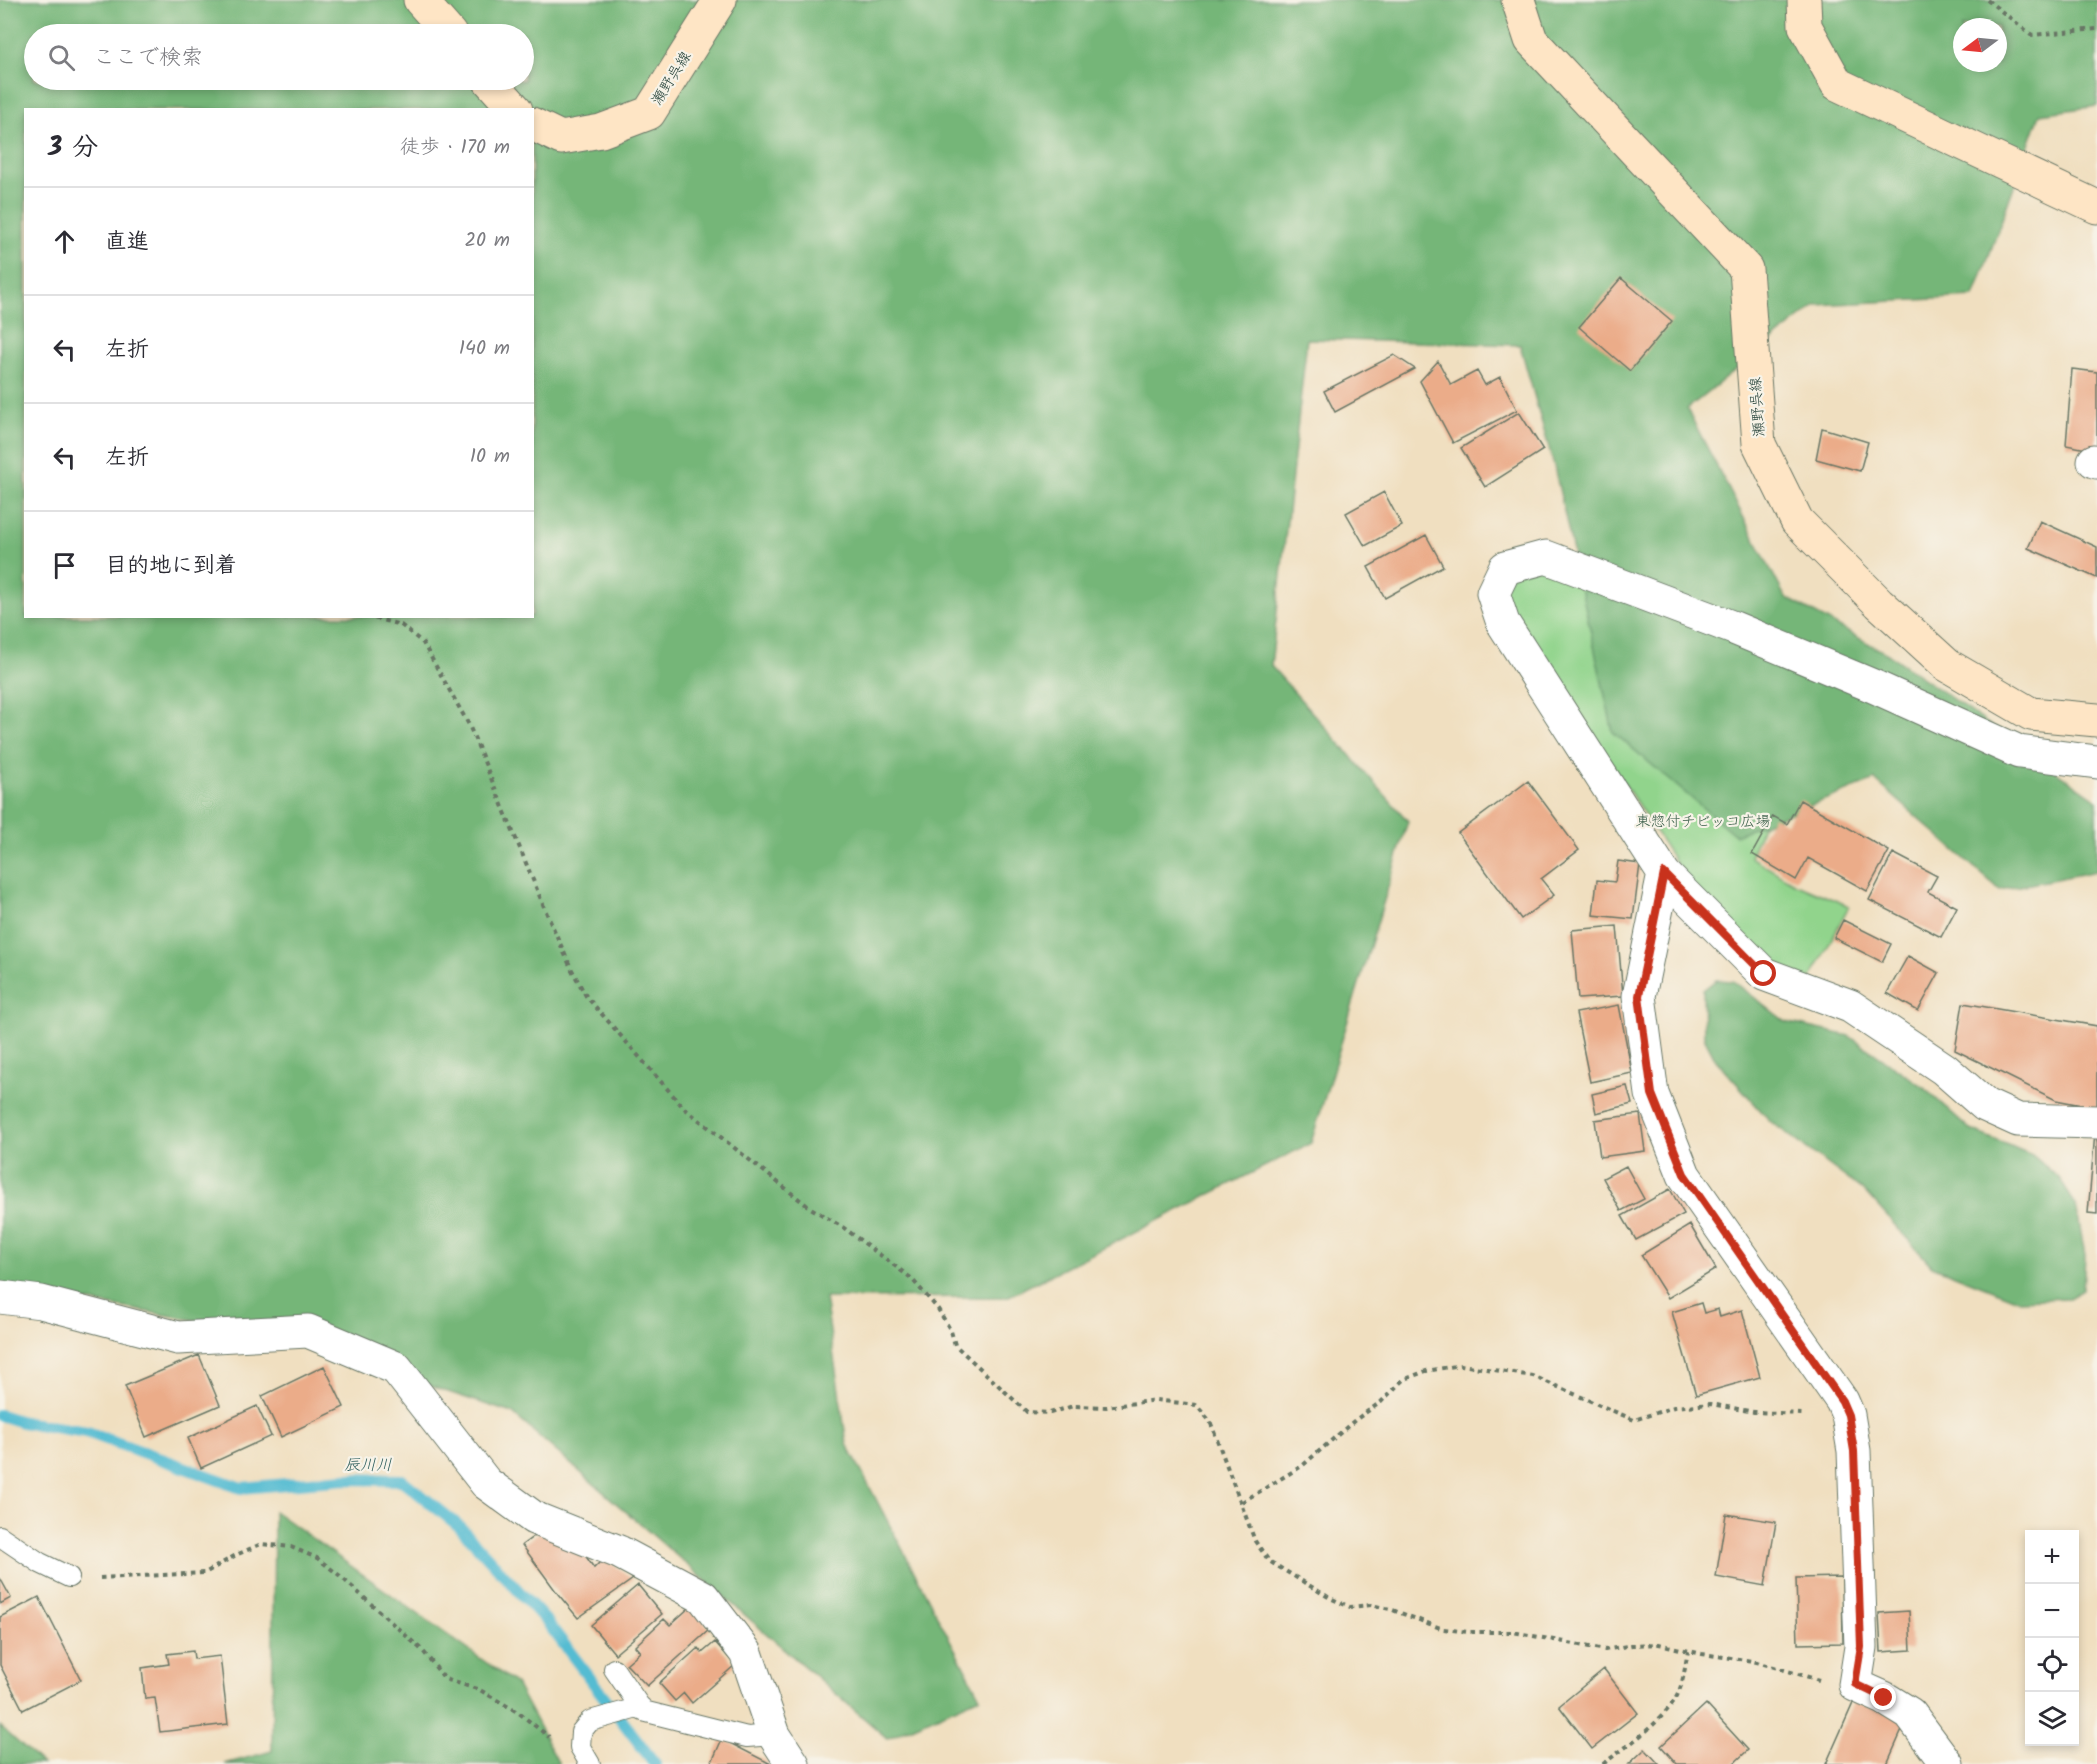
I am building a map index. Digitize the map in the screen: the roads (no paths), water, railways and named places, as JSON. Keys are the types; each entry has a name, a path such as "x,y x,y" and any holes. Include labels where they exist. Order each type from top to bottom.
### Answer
{"main road":[{"path":"420,0 441,24"},
{"name":"瀬野呉線","path":"534,125 561,138 601,131 649,113 720,0"},
{"name":"瀬野呉線","path":"1518,0 1531,40 1746,269 1760,444 1797,521 1879,603 1947,665 2031,714 2097,720"},
{"path":"1804,0 1805,26 1837,84 2097,207"},
{"path":"498,90 514,108"}],"street":[{"path":"2097,762 2019,752 1873,686 1734,628 1546,557 1505,568 1493,593 1503,623 1664,873 1764,974 1850,1006 1944,1069 1986,1105 2018,1120 2097,1122"},
{"path":"1664,873 1639,996 1652,1094 1684,1174 1842,1401 1848,1415 1854,1451 1861,1647 1855,1684 1910,1714 1947,1764"},
{"path":"0,1297 41,1302 178,1338 308,1331 396,1368 486,1483 534,1518 619,1552 704,1597 746,1653 774,1735 793,1764"}],"lane":[{"path":"0,1536 40,1563 69,1577"},
{"path":"614,1669 643,1711 747,1737 774,1735"},
{"path":"590,1764 580,1747 581,1732 590,1720 641,1707"}],"waterway":[{"name":"辰川川","path":"0,1415 22,1422 87,1432 241,1488 345,1479 402,1480 459,1526 547,1622 655,1764"}],"park label":[{"name":"東惣付チビッコ広場","path":"1703,821"}]}
